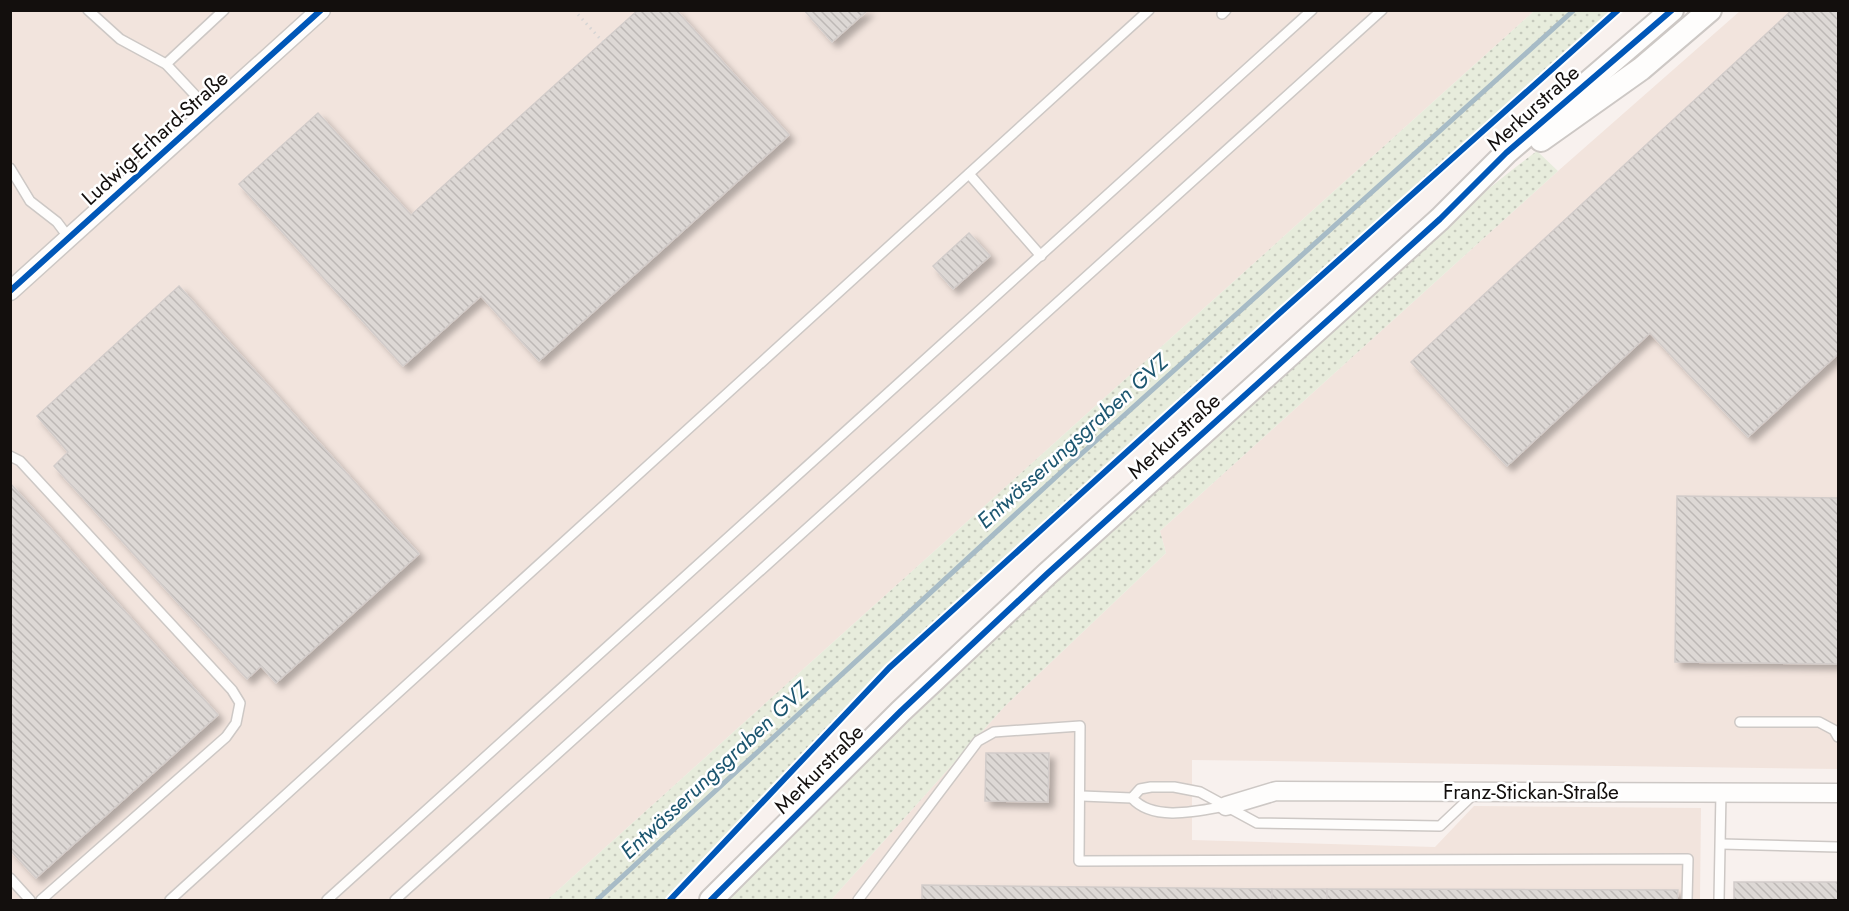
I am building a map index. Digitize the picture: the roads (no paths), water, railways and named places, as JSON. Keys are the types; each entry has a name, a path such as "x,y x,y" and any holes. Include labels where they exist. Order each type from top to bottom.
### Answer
{"street":[{"name":"Ludwig-Erhard-Straße","path":"10,291 321,10"},
{"name":"Merkurstraße","path":"711,900 885,728 1038,582 1440,219 1506,153 1672,10"},
{"name":"Merkurstraße","path":"1440,219 1510,163 1641,69 1710,10"},
{"name":"Franz-Stickan-Straße","path":"1226,806 1276,791 1839,793"}],"lane":[{"path":"88,10 120,39 166,64 210,111"},
{"path":"166,64 224,10"},
{"path":"170,900 1149,10"},
{"path":"327,900 1312,10"},
{"path":"395,900 1382,10"},
{"path":"10,168 30,201 57,222 69,238"},
{"path":"969,174 1041,256"},
{"path":"10,456 20,461 240,702 236,723 226,737 41,900"},
{"path":"1740,722 1820,722 1834,730 1839,737"},
{"path":"858,900 978,741 994,732 1080,726 1082,796 1079,861 1688,859 1687,900"},
{"path":"1132,798 1140,789 1150,786 1174,787 1200,792 1257,823 1440,826 1477,791"},
{"path":"1719,900 1721,792"},
{"path":"1082,796 1132,798 1140,807 1147,810 1190,812 1226,806"},
{"path":"1720,844 1839,847"},
{"path":"10,878 30,900"}],"waterway":[{"name":"Entwässerungsgraben GVZ","path":"597,900 1069,465 1574,10"}]}
